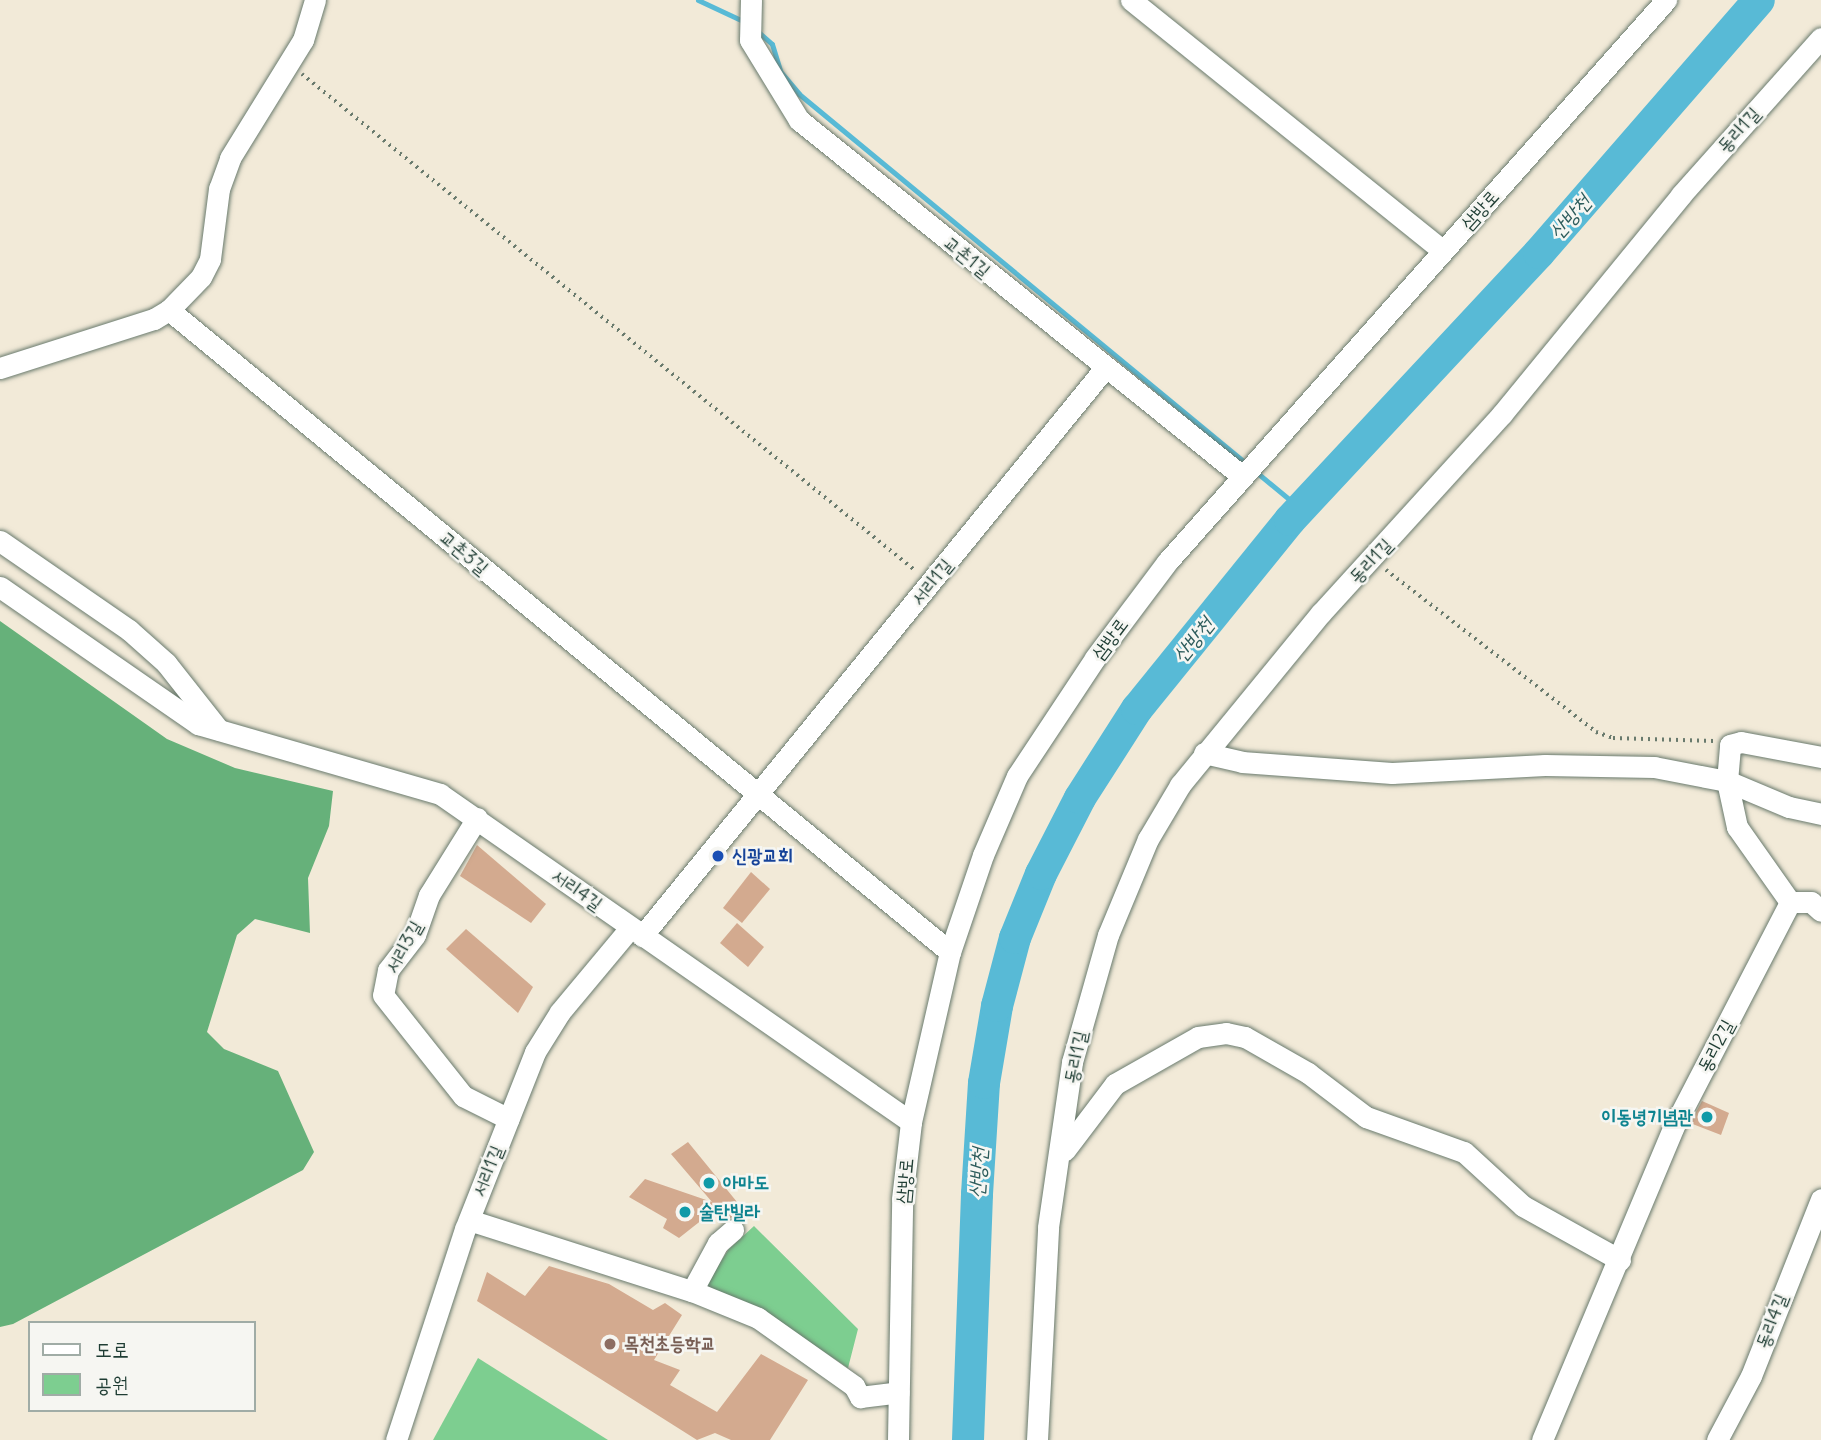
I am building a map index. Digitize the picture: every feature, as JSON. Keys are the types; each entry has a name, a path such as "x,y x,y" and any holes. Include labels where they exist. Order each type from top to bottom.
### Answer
{"street":[{"path":"0,368 169,310 201,277 210,259 219,189 230,158 303,40 314,0"},
{"path":"1131,0 1443,251"},
{"name":"삼방로","path":"898,1440 902,1199 911,1122 950,952 983,855 1017,776 1095,658 1167,562 1666,0"},
{"name":"교촌1길","path":"749,4 750,38 783,99 817,138 1242,476"},
{"name":"동리1길","path":"1037,1440 1048,1227 1072,1062 1108,935 1148,839 1204,753 1321,612 1373,560 1502,414 1681,195 1821,38"},
{"name":"교촌3길","path":"169,310 759,796"},
{"name":"서리1길","path":"396,1440 469,1220 536,1052 560,1012 759,796 1105,368"},
{"path":"0,541 130,630 166,663 215,730"},
{"name":"서리4길","path":"0,587 215,730 440,794 911,1122"},
{"path":"1821,757 1741,742 1730,745 1727,781 1737,827 1790,902 1811,902 1821,911"},
{"path":"1204,753 1242,762 1392,773 1545,765 1654,767 1727,781 1789,807 1821,814"},
{"path":"759,796 950,952"},
{"name":"서리3길","path":"477,818 429,895 415,935 388,970 383,995 463,1096 509,1119"},
{"name":"동리2길","path":"1542,1440 1674,1128 1790,902"},
{"name":"동리1길","path":"1059,1158 1115,1084 1198,1037 1226,1034 1266,1046 1366,1118 1464,1152 1522,1206 1620,1259"},
{"name":"동리4길","path":"1717,1440 1751,1376 1821,1199"},
{"path":"469,1220 692,1291 758,1318 854,1386 860,1397 899,1392"},
{"path":"692,1291 718,1235"}],"path":[{"path":"288,63 932,583"},
{"path":"1373,560 1596,732 1613,738 1730,745"}],"green space":[{"path":"0,621 167,739 235,768 333,791 329,826 308,878 310,933 255,919 237,935 207,1032 224,1049 278,1071 314,1152 303,1170 13,1324 0,1327"},
{"path":"754,1226 858,1329 848,1368 762,1310 704,1287 729,1249"},
{"path":"478,1358 608,1440 433,1440"}],"building":[{"path":"477,845 546,904 531,923 460,876"},
{"path":"751,872 770,889 742,923 723,908"},
{"path":"737,923 764,947 748,967 720,943"},
{"path":"466,929 533,987 518,1013 446,949"},
{"name":"이동녕기념관","path":"1702,1101 1729,1113 1721,1135 1690,1123"},
{"path":"688,1142 746,1213 727,1219 717,1208 679,1238 663,1228 667,1219 629,1197 645,1179 712,1202 671,1154"},
{"path":"549,1266 609,1284 653,1310 665,1303 682,1315 654,1360 680,1370 670,1385 717,1412 761,1354 808,1380 770,1440 731,1440 715,1433 697,1440 477,1301 487,1272 525,1296"}],"waterway":[{"path":"698,0 745,22"},
{"name":"산방천","path":"968,1440 984,1083 997,1006 1015,938 1041,874 1080,798 1137,709 1290,520 1539,253 1759,0"},
{"path":"756,30 772,44 780,71 799,94 1248,465"},
{"path":"1255,471 1301,509"}],"place":[{"name":"신광교회","path":"718,856"},
{"name":"이동녕기념관","path":"1707,1117"},
{"name":"아마도","path":"709,1183"},
{"name":"술탄빌라","path":"685,1212"},
{"name":"목천초등학교","path":"610,1344"}]}
